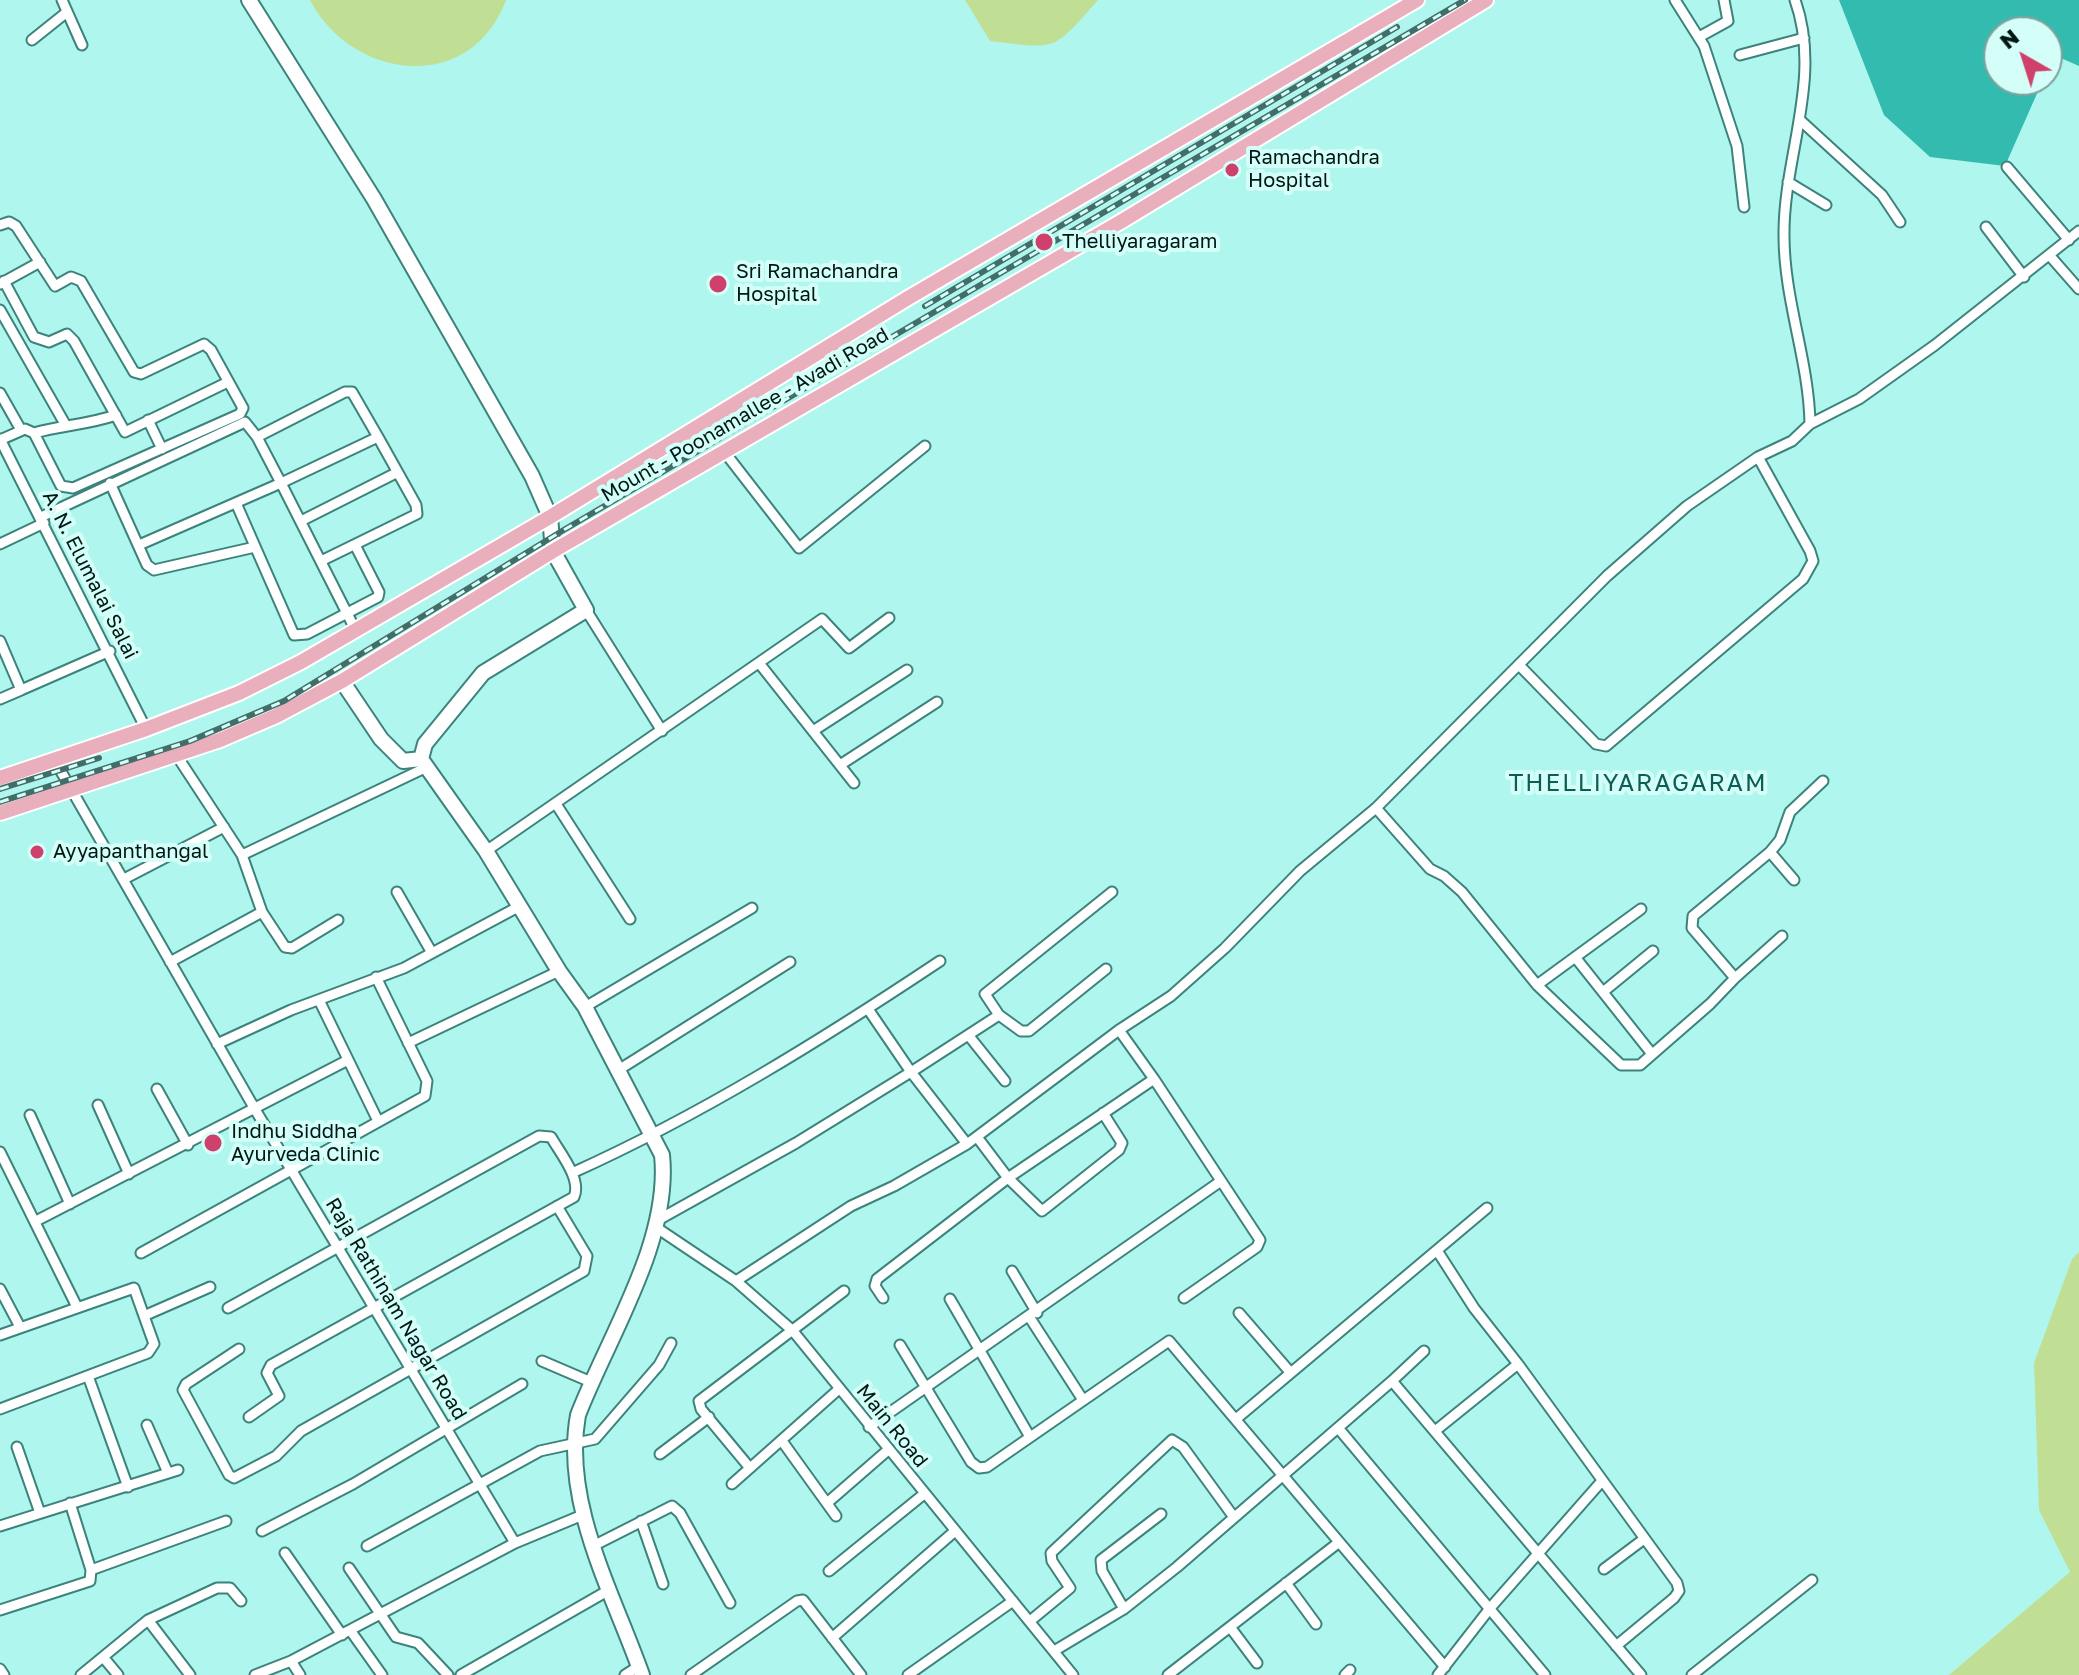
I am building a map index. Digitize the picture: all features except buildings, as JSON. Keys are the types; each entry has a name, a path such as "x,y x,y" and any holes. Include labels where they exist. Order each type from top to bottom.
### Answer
{"main road":[{"name":"Mount - Poonamallee - Avadi Road","path":"0,778 146,729 239,693 356,631 550,517 908,298 1417,0"},
{"name":"Mount - Poonamallee - Avadi Road","path":"0,813 177,756 276,716 342,681 553,551 1122,221 1486,0"}],"street":[{"path":"62,0 82,45"},
{"path":"249,0 374,199 532,476 550,517 553,551 662,731"},
{"path":"1675,0 1699,37 1737,146 1744,207"},
{"path":"1699,37 1728,21 1724,0"},
{"path":"1795,0 1804,38 1800,120 1788,182 1784,234 1786,277 1810,424"},
{"path":"32,40 67,12"},
{"path":"1740,55 1804,38"},
{"path":"1800,120 1882,195 1900,222"},
{"path":"2007,167 2069,240"},
{"path":"1788,182 1826,205"},
{"path":"0,225 13,222 55,286 71,277 81,281 134,372 141,374 204,344 211,350 243,412 69,488 61,486 34,433"},
{"path":"1986,227 2024,277"},
{"path":"736,1281 851,1206 933,1166 967,1144 1119,1030 1189,982 1300,871 1376,808 1607,576 1687,506 1758,457 1792,441 1810,424 1859,399 2024,277 2079,231"},
{"path":"2052,254 2079,280"},
{"path":"2052,254 2079,289"},
{"path":"40,262 2,282 34,337 49,342 67,334 74,341 125,432 228,382"},
{"path":"0,310 65,424"},
{"path":"257,437 345,392 352,392 416,505 417,514 321,561"},
{"path":"0,393 21,430"},
{"path":"0,439 21,430 34,433 65,424 85,426 116,415"},
{"path":"148,420 162,449"},
{"path":"0,544 110,483 245,422 257,437 356,631"},
{"path":"139,545 378,437"},
{"name":"A. N. Elumalai Salai","path":"0,439 110,651 146,729"},
{"path":"723,450 799,548 925,446"},
{"path":"1519,665 1596,744 1606,746 1803,579 1813,561 1810,551 1758,457"},
{"path":"0,468 12,462"},
{"path":"301,521 396,473"},
{"path":"110,483 147,565 162,570 255,547"},
{"path":"236,503 294,635 307,634 378,597 379,592 355,545"},
{"path":"586,610 483,673 425,744 424,763 486,851 518,907 585,1007 620,1069 662,1155 665,1182 657,1224 578,1415 572,1446 585,1514 609,1590 640,1670 625,1675"},
{"path":"486,851 822,619 849,648 889,618"},
{"path":"0,641 21,690"},
{"path":"0,699 110,651"},
{"path":"759,663 854,783"},
{"path":"813,731 907,670"},
{"path":"342,681 403,761 424,763"},
{"path":"840,765 937,702"},
{"path":"177,756 242,855 262,912 287,949 338,920"},
{"name":"Raja Rathinam Nagar Road","path":"55,761 71,792 90,817 256,1111 515,1543"},
{"path":"242,855 424,763"},
{"path":"1735,978 1690,923 1703,906 1770,852 1780,840 1790,812 1823,781"},
{"path":"556,804 630,919"},
{"path":"1376,808 1430,869 1444,876 1462,892 1537,985 1621,1065 1635,1067 1652,1054 1782,936"},
{"path":"124,879 224,827"},
{"path":"1770,852 1794,880"},
{"path":"397,892 432,953"},
{"path":"1106,969 1029,1031 1021,1031 999,1015 985,994 1112,892"},
{"path":"217,1044 432,953 518,907"},
{"path":"585,1007 752,908"},
{"path":"1537,985 1641,909"},
{"path":"170,962 262,912"},
{"path":"1603,992 1653,951"},
{"path":"1575,957 1652,1054"},
{"path":"572,1173 652,1136 868,1009 940,961"},
{"path":"620,1069 790,962"},
{"path":"408,1043 559,971"},
{"path":"141,1253 428,1091 427,1081 376,977"},
{"path":"319,1000 378,1121"},
{"path":"868,1009 911,1072 967,1144"},
{"path":"657,1224 911,1072 999,1015"},
{"path":"1119,1030 1260,1244 1184,1298"},
{"path":"969,1036 1005,1081"},
{"path":"36,1221 256,1111 348,1060"},
{"path":"883,1298 875,1286 877,1279 1008,1178 1154,1079"},
{"path":"157,1089 188,1145"},
{"path":"98,1105 129,1174"},
{"path":"977,1137 1037,1210 1046,1209 1122,1147 1103,1113"},
{"path":"30,1115 70,1204"},
{"path":"228,1308 539,1136 551,1137 572,1173 577,1193 557,1206 271,1365 267,1373 278,1399 249,1417"},
{"path":"0,1152 77,1307"},
{"path":"869,1427 1034,1315 1221,1181"},
{"path":"239,1349 186,1384 183,1390 229,1475 234,1478 276,1456 293,1435 584,1271 587,1256 557,1206"},
{"path":"1236,1419 1487,1208"},
{"name":"Main Road","path":"657,1224 736,1281 793,1331 1073,1675"},
{"path":"1438,1252 1474,1308 1518,1364 1679,1591 1616,1646"},
{"path":"1012,1271 1083,1400"},
{"path":"146,1315 210,1287"},
{"path":"0,1335 134,1288 154,1340 153,1350 0,1409"},
{"path":"0,1289 20,1327"},
{"path":"750,1468 699,1405 701,1398 844,1291"},
{"path":"950,1299 1030,1437"},
{"path":"1239,1313 1290,1372"},
{"path":"900,1345 975,1467 987,1467 1169,1341 1284,1475 1442,1671 1491,1607 1601,1482"},
{"path":"367,1546 540,1451 595,1439 659,1365 671,1343"},
{"path":"1054,1651 1124,1609 1339,1429 1424,1351"},
{"path":"542,1361 591,1382"},
{"path":"1435,1431 1518,1364"},
{"path":"88,1376 128,1487"},
{"path":"1392,1381 1641,1675"},
{"path":"262,1531 342,1490 522,1384"},
{"path":"732,1484 839,1389"},
{"path":"660,1454 709,1417"},
{"path":"0,1526 173,1472 147,1425"},
{"path":"1339,1429 1545,1675"},
{"path":"1030,1621 1070,1588 1052,1561 1051,1553 1172,1440 1178,1441 1233,1516"},
{"path":"782,1441 836,1516"},
{"path":"17,1447 40,1513"},
{"path":"827,1503 888,1450"},
{"path":"829,1571 924,1494"},
{"path":"0,1610 90,1581 91,1570 70,1503"},
{"path":"595,1545 668,1507 677,1509 730,1603"},
{"path":"255,1675 291,1661 515,1543 585,1514"},
{"path":"1124,1609 1102,1571 1101,1560 1161,1514"},
{"path":"91,1570 226,1521"},
{"path":"641,1521 663,1584"},
{"path":"832,1638 955,1531"},
{"path":"1604,1569 1644,1539"},
{"path":"1168,1675 1338,1543"},
{"path":"285,1553 382,1675"},
{"path":"349,1568 378,1615 396,1637 418,1643 448,1675"},
{"path":"1692,1675 1812,1580"},
{"path":"1286,1583 1316,1624"},
{"path":"81,1675 148,1620 223,1586 230,1588 241,1601"},
{"path":"461,1675 609,1590"},
{"path":"691,1675 797,1601 808,1603 861,1675"},
{"path":"908,1675 1013,1601"},
{"path":"148,1620 190,1675"},
{"path":"1230,1627 1257,1663"},
{"path":"103,1657 118,1675"},
{"path":"291,1661 300,1675"},
{"path":"0,1669 4,1675"}],"green space":[{"path":"310,0 506,0 489,31 467,51 440,63 411,66 381,61 353,48 329,27"},
{"path":"965,0 1098,0 1062,38 1053,43 1030,45 990,41"},
{"path":"2079,1252 2079,1675 1949,1675 2070,1572 2039,1510 2034,1363 2072,1259"}],"water":[{"path":"1839,0 2079,0 2079,66 2063,59 2063,16 1983,16 1983,96 2036,96 2005,166 1930,157 1884,115"}],"railway":[{"path":"0,802 190,741 284,701 562,531 1465,0"},
{"path":"925,306 1397,27"},
{"path":"0,789 99,758"}],"place":[{"name":"Ramachandra Hospital","path":"1232,170"},
{"name":"Thelliyaragaram","path":"1044,242"},
{"name":"Sri Ramachandra Hospital","path":"718,284"},
{"name":"Ayyapanthangal","path":"37,852"},
{"name":"Indhu Siddha Ayurveda Clinic","path":"213,1143"}],"district":[{"name":"THELLIYARAGARAM","path":"1638,783"}]}
